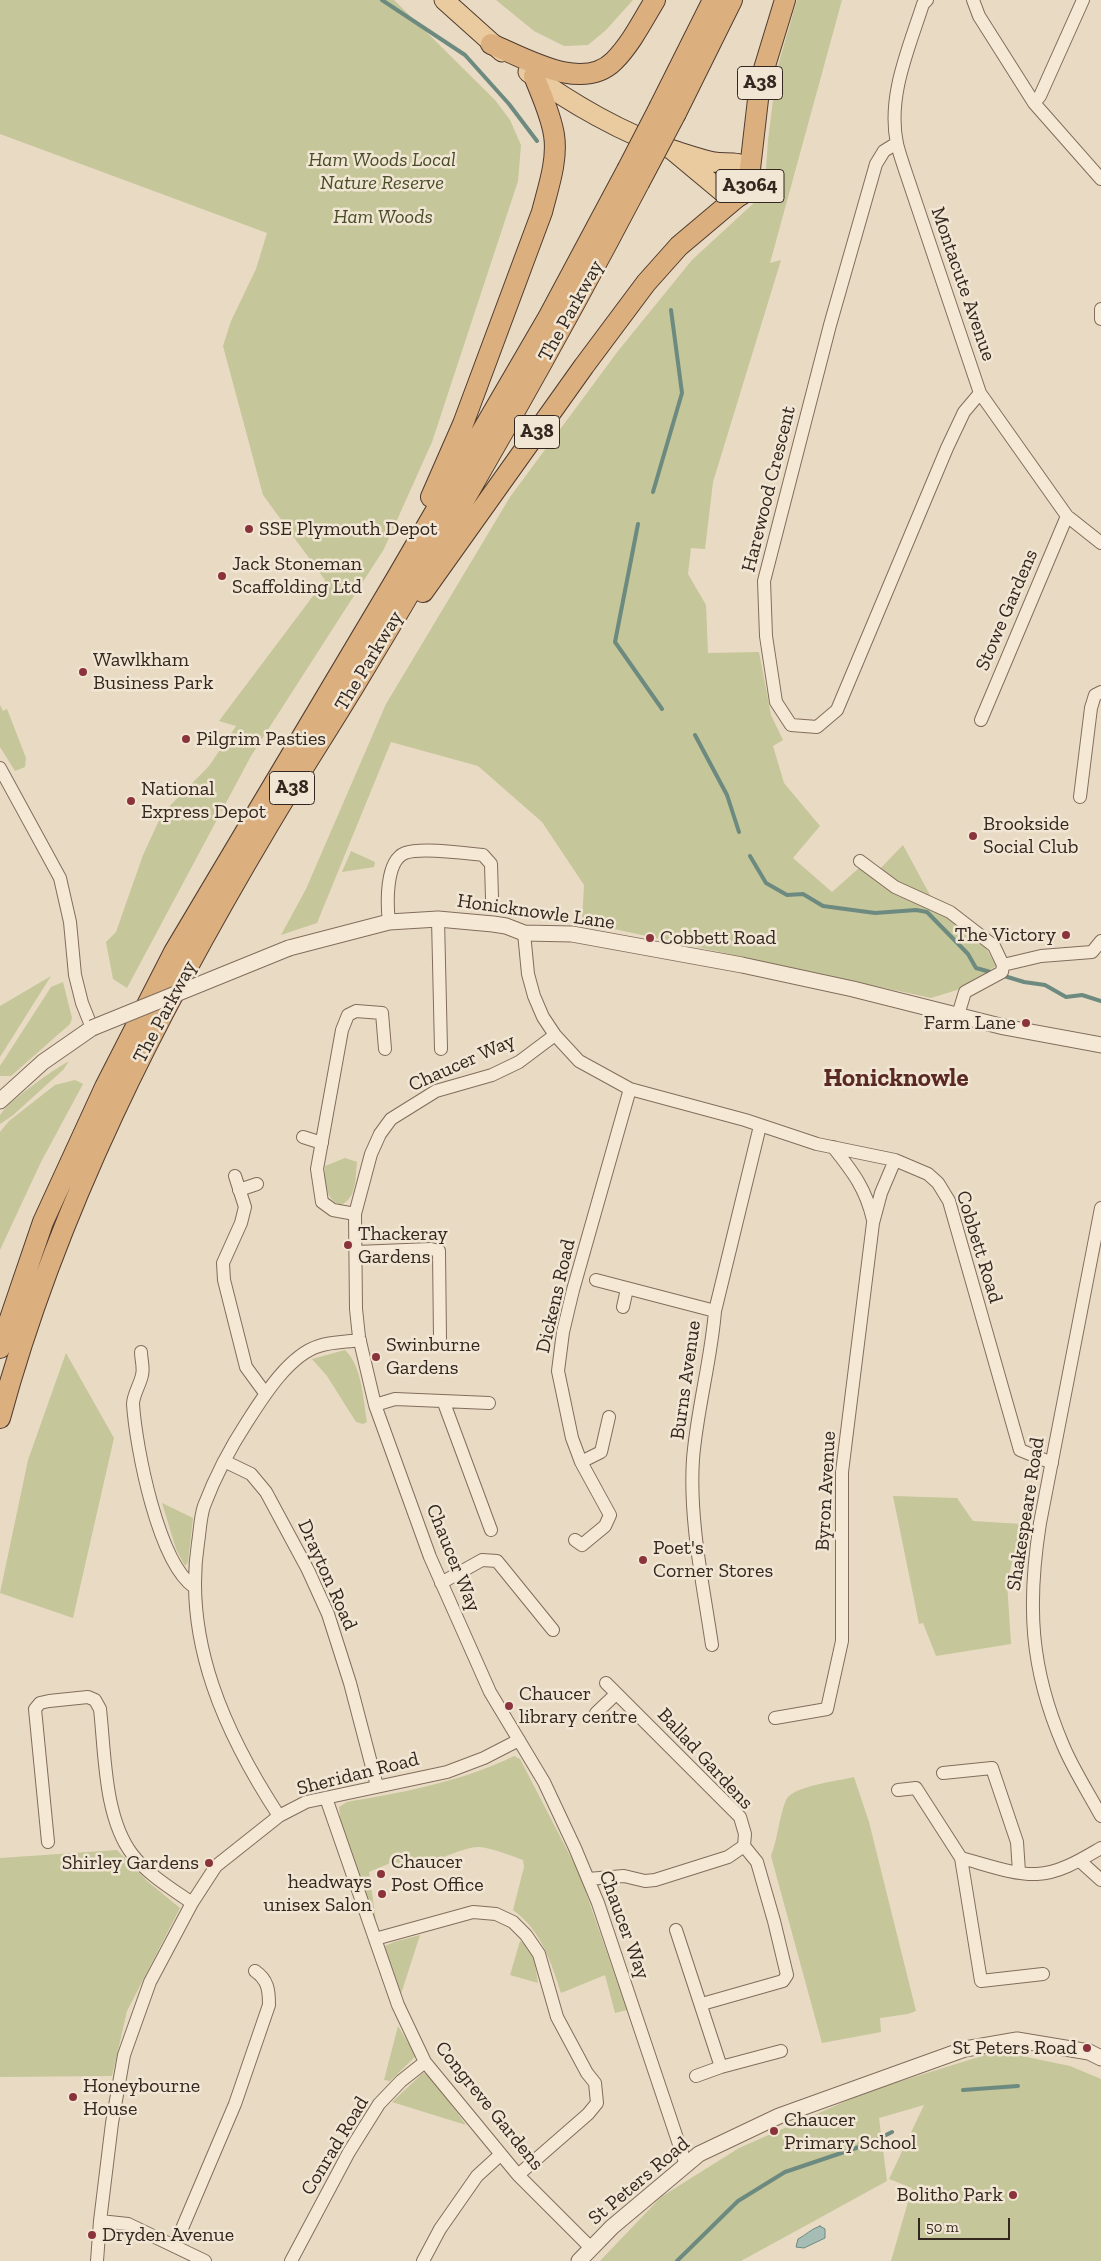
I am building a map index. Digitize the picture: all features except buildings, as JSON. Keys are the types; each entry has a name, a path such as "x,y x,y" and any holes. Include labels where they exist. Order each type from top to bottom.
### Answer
{"highway":[{"path":"491,44 560,72 577,76 595,72 613,62 633,36 655,0"},
{"name":"The Parkway","path":"668,110 713,0"},
{"name":"The Parkway","path":"0,1418 16,1358 52,1257 98,1146 177,987 268,826 356,683 505,429 568,317 633,177 668,110 732,0"},
{"name":"A38","path":"750,168 760,82 784,0"},
{"name":"A38","path":"396,579 463,424 542,212 554,159 554,135 534,76"},
{"name":"The Parkway","path":"0,1348 43,1222 105,1087 165,968 396,579 549,316 633,177"},
{"name":"A38","path":"356,683 467,533 584,366 646,283 679,246 736,198"}],"main road":[{"path":"444,0 491,44 564,96 630,132 672,150"},
{"name":"A3064","path":"672,150 714,162 742,163 750,168 752,178 749,189 736,198 726,195 672,150"}],"street":[{"name":"Montacute Avenue","path":"927,0 904,62 896,95 897,143 980,393 1067,516 1101,543"},
{"path":"973,0 979,16 1034,103 1101,180"},
{"path":"1034,103 1040,96 1083,0"},
{"name":"Harewood Crescent","path":"897,143 884,151 876,164 830,325 764,581 766,636 776,702 791,725 817,727 837,710 946,448 964,412 980,393"},
{"path":"1101,309 1101,319"},
{"name":"Stowe Gardens","path":"980,720 1067,516"},
{"path":"1080,797 1091,708 1096,695 1101,692"},
{"path":"0,768 60,878 70,922 75,975 82,1003 92,1028"},
{"path":"390,922 388,886 398,860 404,854 415,851 482,855 492,864 492,898"},
{"path":"860,861 896,887 950,912 994,946 1002,969"},
{"path":"438,919 441,1049"},
{"name":"Honicknowle Lane","path":"0,1100 43,1062 92,1028 289,948 390,922 438,919 506,926 524,933 572,934 742,966 853,989 1014,1029 1101,1045"},
{"name":"Cobbett Road","path":"524,933 525,957 532,991 543,1017 555,1035 579,1061 630,1089 817,1144 895,1160 928,1174 938,1183 950,1201 1020,1450 1052,1463"},
{"path":"958,1015 966,992 1002,969 1042,956 1092,952 1101,941"},
{"path":"355,1214 333,1210 322,1202 317,1169 342,1030 348,1015 356,1011 382,1013 386,1049"},
{"name":"Chaucer Way","path":"555,1035 519,1062 492,1075 436,1092 391,1119 380,1134 371,1154 355,1214 357,1252 356,1309 360,1340 375,1405 441,1583 490,1692 544,1782 588,1879 598,1903 686,2165"},
{"name":"Dickens Road","path":"575,1540 582,1545 605,1526 610,1515 581,1462 567,1418 558,1371 562,1343 576,1282 630,1089"},
{"name":"Burns Avenue","path":"712,1645 695,1527 693,1459 713,1335 715,1311 760,1126"},
{"path":"303,1137 322,1142"},
{"name":"Byron Avenue","path":"833,1148 858,1179 869,1203 873,1223"},
{"name":"Byron Avenue","path":"775,1718 826,1709 842,1641 842,1472 873,1223 881,1193 895,1160"},
{"path":"235,1176 244,1207 241,1223 224,1263 224,1280 246,1367 265,1393"},
{"path":"239,1190 257,1184"},
{"name":"Shakespeare Road","path":"1101,1208 1036,1547 1032,1584 1032,1621 1036,1659 1044,1693 1063,1745 1101,1816"},
{"path":"357,1252 431,1249 439,1251 440,1339"},
{"path":"596,1280 715,1311"},
{"path":"623,1307 627,1289"},
{"path":"279,1816 258,1784 230,1734 206,1669 194,1588 196,1554 204,1508 224,1461 265,1393 303,1355 318,1346 360,1340"},
{"path":"141,1352 143,1374 133,1402 150,1501 168,1552 185,1581 194,1588"},
{"path":"375,1405 395,1399 489,1403"},
{"path":"444,1402 491,1530"},
{"path":"581,1462 601,1452 609,1417"},
{"name":"Drayton Road","path":"224,1461 251,1474 266,1492 308,1570 334,1631 350,1683 377,1786"},
{"path":"441,1583 482,1560 497,1562 553,1630"},
{"name":"Ballad Gardens","path":"606,1683 740,1817 745,1834 744,1846"},
{"path":"596,1713 616,1694"},
{"path":"48,1842 35,1709 40,1703 88,1697 95,1700 100,1708 110,1795 118,1828 132,1854 161,1881 192,1903"},
{"name":"Sheridan Road","path":"97,2261 112,2123 124,2055 150,1982 192,1903 216,1866 279,1816 306,1802 447,1772 484,1758 519,1740"},
{"path":"943,1773 992,1768 1016,1842 1019,1872"},
{"path":"898,1790 916,1788 961,1858 981,1980 1043,1974"},
{"name":"Congreve Gardens","path":"326,1798 398,2005 426,2062 500,2155 591,2248"},
{"path":"588,1879 624,1876 645,1881 655,1880 728,1857 744,1846 757,1862 787,1975 783,1981 702,2004"},
{"path":"961,1858 1019,1872 1038,1874 1080,1861 1101,1848"},
{"path":"1080,1861 1101,1880"},
{"path":"375,1939 473,1912 485,1912 496,1914 513,1922 526,1935 539,1954 557,2017 587,2073 595,2083 597,2103 588,2114 518,2175"},
{"path":"676,1930 702,2004 721,2067"},
{"path":"175,2246 235,2104 269,2005 269,1990 262,1976 255,1971"},
{"name":"St Peters Road","path":"579,2261 591,2248 699,2154 779,2116 965,2049 1017,2040 1089,2052 1101,2058"},
{"path":"696,2076 721,2067 781,2051"},
{"name":"Conrad Road","path":"291,2261 349,2152 379,2104 401,2082 426,2062"},
{"path":"423,2261 440,2228 477,2176 500,2155"},
{"path":"100,2221 128,2224 205,2261"}],"green space":[{"name":"Ham Woods","path":"0,0 394,0 495,100 510,120 521,145 518,181 432,442 384,549 251,756 127,988 113,979 106,942 116,932 143,855 162,814 209,766 236,726 219,721 325,580 263,495 223,346 231,321 256,269 267,233 0,134"},
{"path":"496,0 633,0 606,30 588,45 564,46 534,31"},
{"path":"797,0 842,0 770,263 781,260 713,482 705,549 691,548 688,574 706,605 708,653 759,652 771,715 783,740 773,746 784,783 820,826 793,858 832,892 868,860 879,870 903,845 930,895 986,948 996,966 957,990 931,998 582,922 584,885 542,822 478,766 391,742 317,923 281,935 306,889 386,704 510,497 618,351 692,260 756,201 765,182 777,69"},
{"path":"0,705 3,711 7,709 26,758 25,767 15,771 0,747"},
{"path":"351,851 375,862 374,867 342,872"},
{"path":"51,976 0,1057 0,1006"},
{"path":"63,982 72,1018 70,1024 11,1076 0,1076 0,1066 51,987"},
{"path":"69,1061 63,1070 12,1116 0,1124 0,1116 11,1103"},
{"path":"75,1080 83,1084 41,1162 0,1250 0,1132 9,1121 55,1085"},
{"path":"345,1158 357,1162 353,1193 341,1205 336,1203 329,1194 325,1184 325,1166"},
{"path":"345,1350 355,1365 361,1383 367,1422 363,1424 356,1422 327,1376 312,1359"},
{"path":"66,1353 114,1438 73,1618 0,1593 28,1460"},
{"path":"893,1496 957,1498 973,1521 1022,1524 1007,1582 1011,1644 936,1656 923,1623 919,1624"},
{"path":"162,1503 193,1518 188,1562 185,1566 176,1549"},
{"path":"514,1756 520,1759 579,1873 627,2010 615,2013 605,1975 561,1993 544,1947 531,1927 513,1910 524,1867 523,1860 507,1854 478,1847 413,1865 404,1865 395,1861 369,1872 376,1921 373,1923 342,1834 339,1807 347,1802 411,1790 474,1773"},
{"path":"854,1777 869,1822 916,2011 880,2018 881,2032 822,2043 771,1856 786,1800 790,1795 806,1788"},
{"path":"117,1850 147,1881 180,1908 127,2011 112,2076 0,2077 0,1858"},
{"path":"420,1935 401,1994 385,1955 385,1946"},
{"path":"520,1941 525,1944 531,1953 538,1983 510,1975"},
{"path":"398,2026 416,2056 390,2081 384,2080"},
{"path":"998,2051 1070,2066 1101,2079 1101,2261 891,2261 912,2188 889,2179 924,2105 879,2118 887,2181 741,2261 600,2261 661,2197 739,2148 869,2091"},
{"path":"423,2073 429,2074 466,2125 392,2102"}],"shaded area":[{"path":"820,2226 825,2229 825,2238 804,2248 796,2247 798,2239"}],"waterway":[{"path":"382,0 465,55 509,104 537,141"},
{"path":"653,492 682,393 671,310"},
{"path":"638,524 615,642 662,709"},
{"path":"695,735 727,795 739,832"},
{"path":"750,856 766,883 787,895 803,894 823,906 875,913 916,910 927,912 968,954 976,968 994,973"},
{"path":"1001,975 1024,982 1045,985 1066,997 1082,995 1101,1001"},
{"path":"963,2090 1018,2086"},
{"path":"677,2261 738,2201 785,2172 868,2144 892,2132"}],"place":[{"name":"SSE Plymouth Depot","path":"249,529"},
{"name":"Jack Stoneman Scaffolding Ltd","path":"222,576"},
{"name":"Wawlkham Business Park","path":"83,672"},
{"name":"Pilgrim Pasties","path":"186,739"},
{"name":"National Express Depot","path":"131,801"},
{"name":"Brookside Social Club","path":"973,836"},
{"name":"The Victory","path":"1066,935"},
{"name":"Cobbett Road","path":"650,938"},
{"name":"Farm Lane","path":"1026,1023"},
{"name":"Thackeray Gardens","path":"348,1245"},
{"name":"Swinburne Gardens","path":"376,1357"},
{"name":"Poet's Corner Stores","path":"643,1560"},
{"name":"Chaucer library centre","path":"509,1706"},
{"name":"Shirley Gardens","path":"209,1863"},
{"name":"Chaucer Post Office","path":"381,1874"},
{"name":"headways unisex Salon","path":"382,1894"},
{"name":"St Peters Road","path":"1087,2048"},
{"name":"Honeybourne House","path":"73,2097"},
{"name":"Chaucer Primary School","path":"774,2131"},
{"name":"Bolitho Park","path":"1013,2195"},
{"name":"Dryden Avenue","path":"92,2235"}],"district":[{"name":"Honicknowle","path":"896,1079"}],"park label":[{"name":"Ham Woods Local Nature Reserve","path":"382,172"}]}
